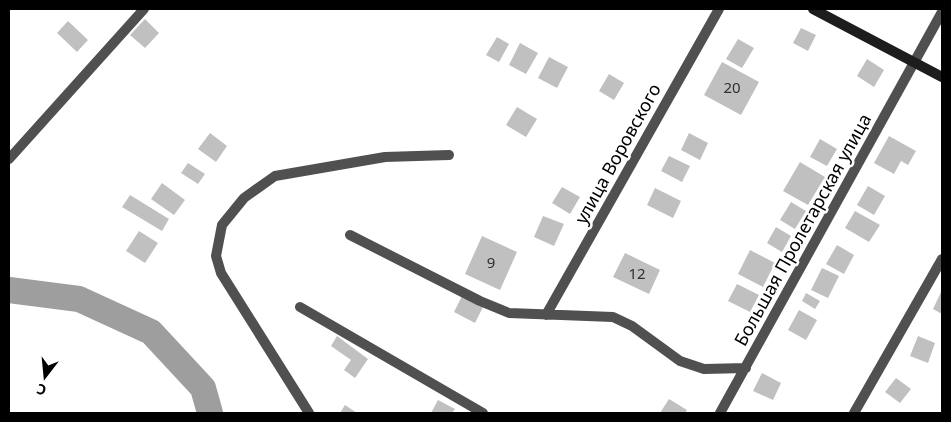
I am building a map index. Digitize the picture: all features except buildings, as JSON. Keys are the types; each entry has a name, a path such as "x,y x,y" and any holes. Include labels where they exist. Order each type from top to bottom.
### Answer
{"main road":[{"path":"813,9 942,77"}],"street":[{"path":"9,159 144,9"},
{"name":"улица Воровского","path":"546,316 719,9"},
{"name":"Большая Пролетарская улица","path":"720,413 942,12"},
{"path":"309,413 221,273 216,256 222,226 244,198 275,176 385,157 449,155"},
{"path":"350,236 480,301 509,313 546,316 614,317 632,326 680,361 704,368 746,368"},
{"path":"854,413 942,259"},
{"path":"300,307 483,413"}],"waterway":[{"path":"9,290 79,299 151,332 203,388 210,413"}]}
